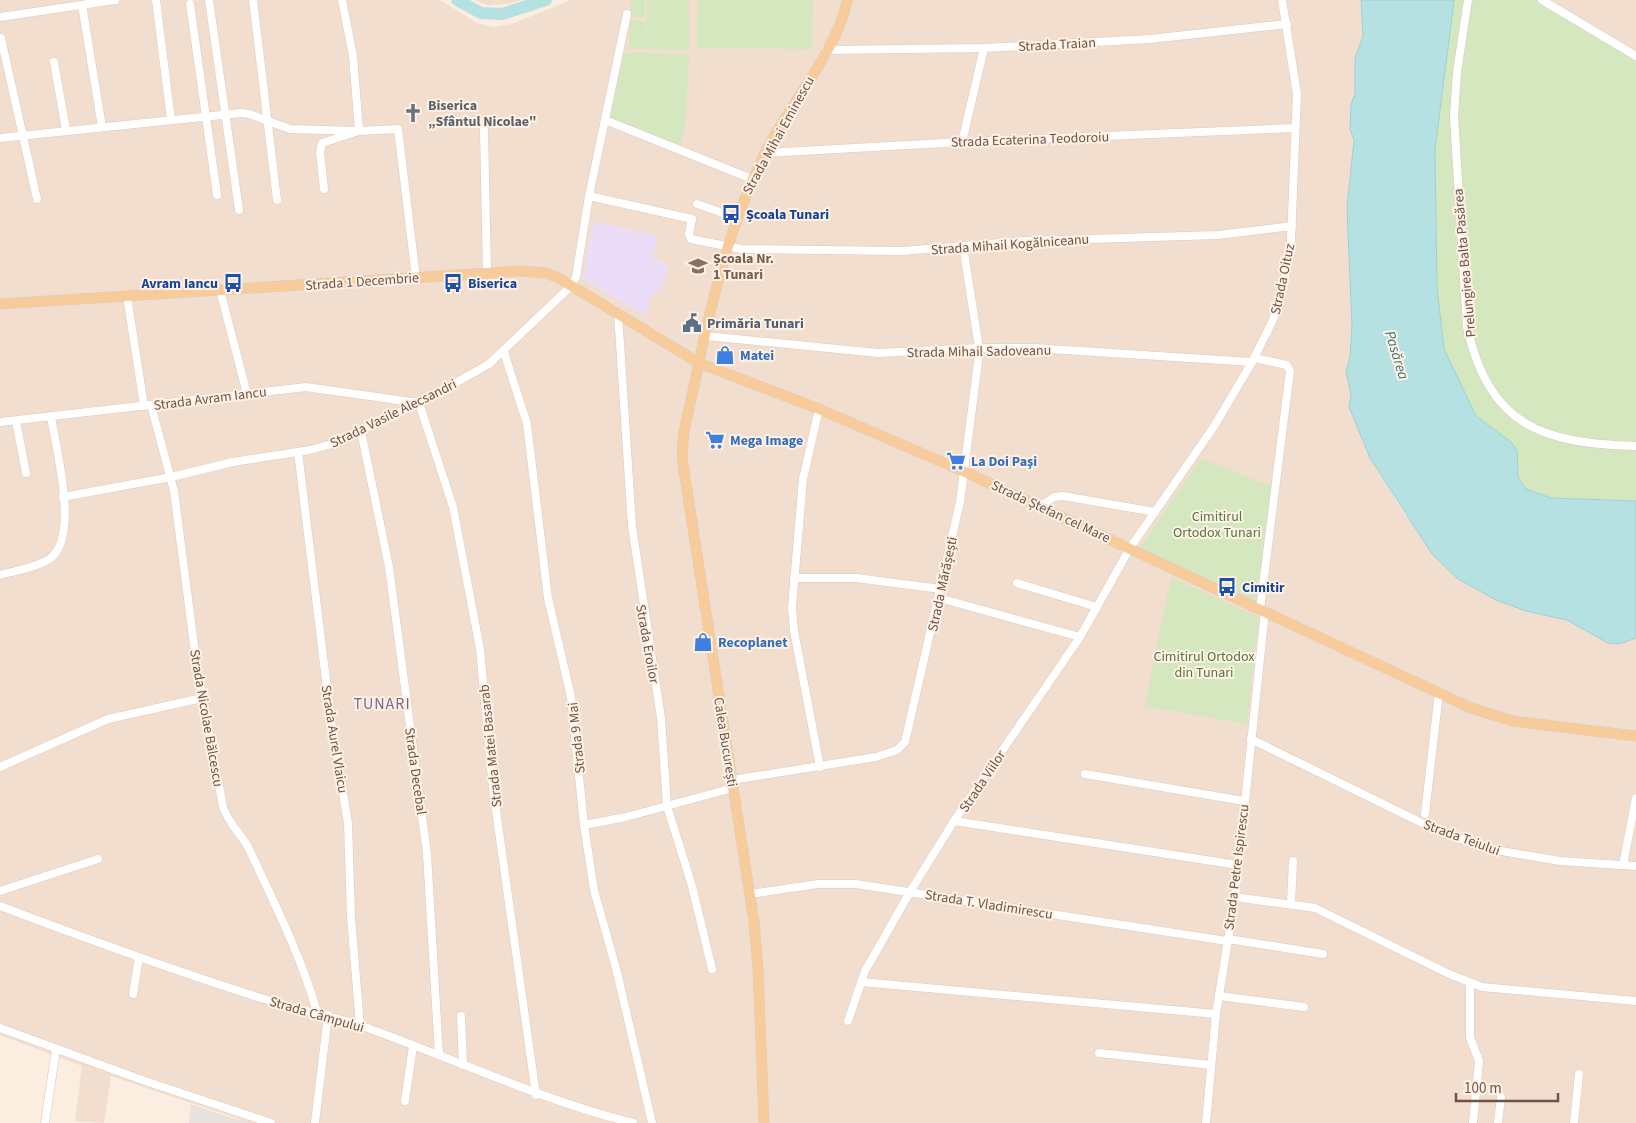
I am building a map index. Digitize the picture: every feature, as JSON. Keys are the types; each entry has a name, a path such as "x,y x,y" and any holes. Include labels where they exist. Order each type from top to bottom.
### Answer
{"main road":[{"name":"Strada Mihai Eminescu","path":"699,363 728,248 752,179 765,153 841,22 847,0"},
{"name":"Strada 1 Decembrie","path":"0,304 533,271 545,273 572,285 699,363"},
{"name":"Strada Ștefan cel Mare","path":"699,363 819,409 963,471 1439,692 1502,718 1636,736"},
{"name":"Calea București","path":"699,363 683,440 682,458 750,894 758,957 764,1123"}],"street":[{"path":"0,17 115,0"},
{"path":"156,0 171,120"},
{"path":"208,0 238,210"},
{"path":"253,0 277,200"},
{"path":"342,0 353,56 359,131"},
{"name":"Strada Oituz","path":"1130,548 1215,424 1253,360 1273,320 1281,293 1292,226 1297,94 1282,0"},
{"name":"Prelungirea Balta Pasărea","path":"1468,0 1457,72 1454,116 1467,328 1474,358 1496,399 1524,422 1565,440 1636,446"},
{"path":"1542,0 1636,56"},
{"path":"190,4 217,196"},
{"path":"82,5 102,127"},
{"path":"572,285 577,270 589,196 627,14"},
{"name":"Strada Traian","path":"826,50 984,48 1176,37 1287,24"},
{"path":"1,38 21,135 26,143 38,199"},
{"path":"962,142 984,48"},
{"path":"54,62 66,130"},
{"path":"0,138 66,130 248,114 290,129 359,131 394,128 399,130 416,278"},
{"path":"605,120 752,179"},
{"name":"Strada Ecaterina Teodoroiu","path":"765,153 962,142 1295,128"},
{"path":"484,130 487,274"},
{"path":"324,189 320,152 322,143 359,131"},
{"name":"Strada Mihail Kogălniceanu","path":"589,196 692,219 688,234 691,239 728,248 877,252 1054,240 1218,236 1292,226"},
{"path":"697,204 737,218"},
{"name":"Strada Mărășești","path":"584,826 667,806 733,784 876,757 897,750 905,742 940,598 960,502 978,348 963,246"},
{"name":"Strada Vasile Alecsandri","path":"63,497 171,477 234,462 298,452 335,443 420,403 469,377 504,352 572,285"},
{"path":"220,290 246,394"},
{"name":"Strada Nicolae Bălcescu","path":"127,296 147,406 171,477 202,698 228,821 248,847 306,976 317,1012"},
{"name":"Strada Eroilor","path":"618,313 632,526 640,590 661,718 667,806 692,886 712,969"},
{"name":"Strada Mihail Sadoveanu","path":"706,336 878,353 978,348 1062,349 1253,360 1287,365 1290,371 1263,610"},
{"name":"Strada 9 Mai","path":"504,352 527,424 548,598 572,697 584,826 594,890 617,972 652,1123"},
{"name":"Strada Avram Iancu","path":"0,422 306,387 420,403"},
{"name":"Strada Matei Basarab","path":"420,403 453,508 480,648 493,788 536,1094"},
{"path":"819,409 803,479 794,578 794,631 820,767"},
{"path":"0,575 47,560 56,553 62,542 64,530 63,497 51,417"},
{"path":"16,421 26,473"},
{"name":"Strada Decebal","path":"361,431 390,567 427,854 439,1055"},
{"name":"Strada Aurel Vlaicu","path":"298,452 331,721 348,823 351,917 360,1026"},
{"path":"1041,506 1054,497 1063,496 1156,512"},
{"name":"Strada Viilor","path":"848,1020 861,982 910,892 954,821 1080,637 1130,548"},
{"path":"794,578 856,578 941,589"},
{"path":"1017,583 1097,607"},
{"path":"940,598 1080,637"},
{"name":"Strada Petre Ispirescu","path":"1206,1123 1216,1014 1238,865 1263,610"},
{"path":"1425,814 1439,692"},
{"path":"0,767 108,718 202,698"},
{"name":"Strada Teiului","path":"1251,739 1430,827 1463,841 1518,856 1636,866"},
{"path":"1085,774 1244,801"},
{"path":"1623,865 1636,798"},
{"path":"954,821 1238,865"},
{"path":"0,891 98,858"},
{"path":"1291,903 1293,861"},
{"name":"Strada T. Vladimirescu","path":"750,894 840,883 1323,954"},
{"path":"1234,897 1291,903 1315,908 1470,983 1497,990 1636,1001"},
{"name":"Strada Câmpului","path":"0,906 139,957 264,999 328,1015 360,1026 536,1094 632,1123"},
{"path":"133,994 139,957"},
{"path":"861,982 1216,1014"},
{"path":"1470,983 1470,1037 1479,1061 1473,1123"},
{"path":"1219,996 1304,1007"},
{"path":"315,1123 328,1015"},
{"path":"461,1016 462,1065"},
{"path":"0,1028 271,1123"},
{"path":"405,1101 413,1046"},
{"path":"45,1123 56,1049"},
{"path":"1099,1054 1212,1065"},
{"path":"1574,1123 1579,1074"},
{"path":"1498,1123 1500,1097"}],"shaded area":[{"path":"0,0 440,0 477,23 494,27 512,24 571,0 1361,0 1363,36 1355,58 1355,94 1351,104 1350,129 1354,140 1347,208 1352,326 1350,357 1346,371 1351,396 1349,407 1370,458 1405,515 1526,611 1567,620 1585,629 1631,640 1636,638 1636,1123 251,1123 111,1076 104,1123 75,1121 82,1066 0,1035"},
{"path":"474,0 522,0 507,4 488,5"},
{"path":"1536,0 1636,0 1636,59"},
{"path":"593,222 658,235 653,259 668,263 661,289 650,297 645,316 583,279"},
{"path":"191,1104 225,1116 251,1123 189,1123"}],"green space":[{"path":"631,0 645,0 645,17 631,17"},
{"path":"647,0 689,0 689,50 646,49"},
{"path":"698,0 813,0 812,49 697,48"},
{"path":"1454,0 1536,0 1636,59 1636,501 1551,498 1526,489 1518,477 1516,451 1511,442 1476,416 1444,349 1437,288 1435,150"},
{"path":"629,21 645,21 646,49 630,49"},
{"path":"624,53 689,54 686,117 681,145 610,119"},
{"name":"Cimitirul Ortodox Tunari","path":"1201,459 1273,487 1259,603 1140,547"},
{"name":"Cimitirul Ortodox din Tunari","path":"1171,577 1259,617 1247,724 1145,706"}],"water":[{"path":"1361,0 1454,0 1435,150 1437,288 1444,349 1476,416 1511,442 1517,451 1518,477 1526,489 1551,498 1636,501 1636,638 1619,644 1608,643 1567,620 1526,611 1496,600 1458,579 1432,554 1370,458 1349,407 1351,395 1346,371 1350,357 1352,326 1347,208 1354,140 1350,129 1351,104 1355,94 1355,58 1363,36"}],"waterway":[{"name":"Pasărea","path":"457,0 481,13 502,14 546,0"}],"place":[{"name":"Biserica „Sfântul Nicolae\"","path":"413,113"},
{"name":"Școala Tunari","path":"731,214"},
{"name":"Școala Nr. 1 Tunari","path":"698,266"},
{"name":"Avram Iancu","path":"233,283"},
{"name":"Biserica","path":"453,283"},
{"name":"Primăria Tunari","path":"692,323"},
{"name":"Matei","path":"725,355"},
{"name":"Mega Image","path":"715,440"},
{"name":"La Doi Paşi","path":"956,461"},
{"name":"Cimitir","path":"1227,587"},
{"name":"Recoplanet","path":"703,642"}],"district":[{"name":"TUNARI","path":"382,703"}]}
